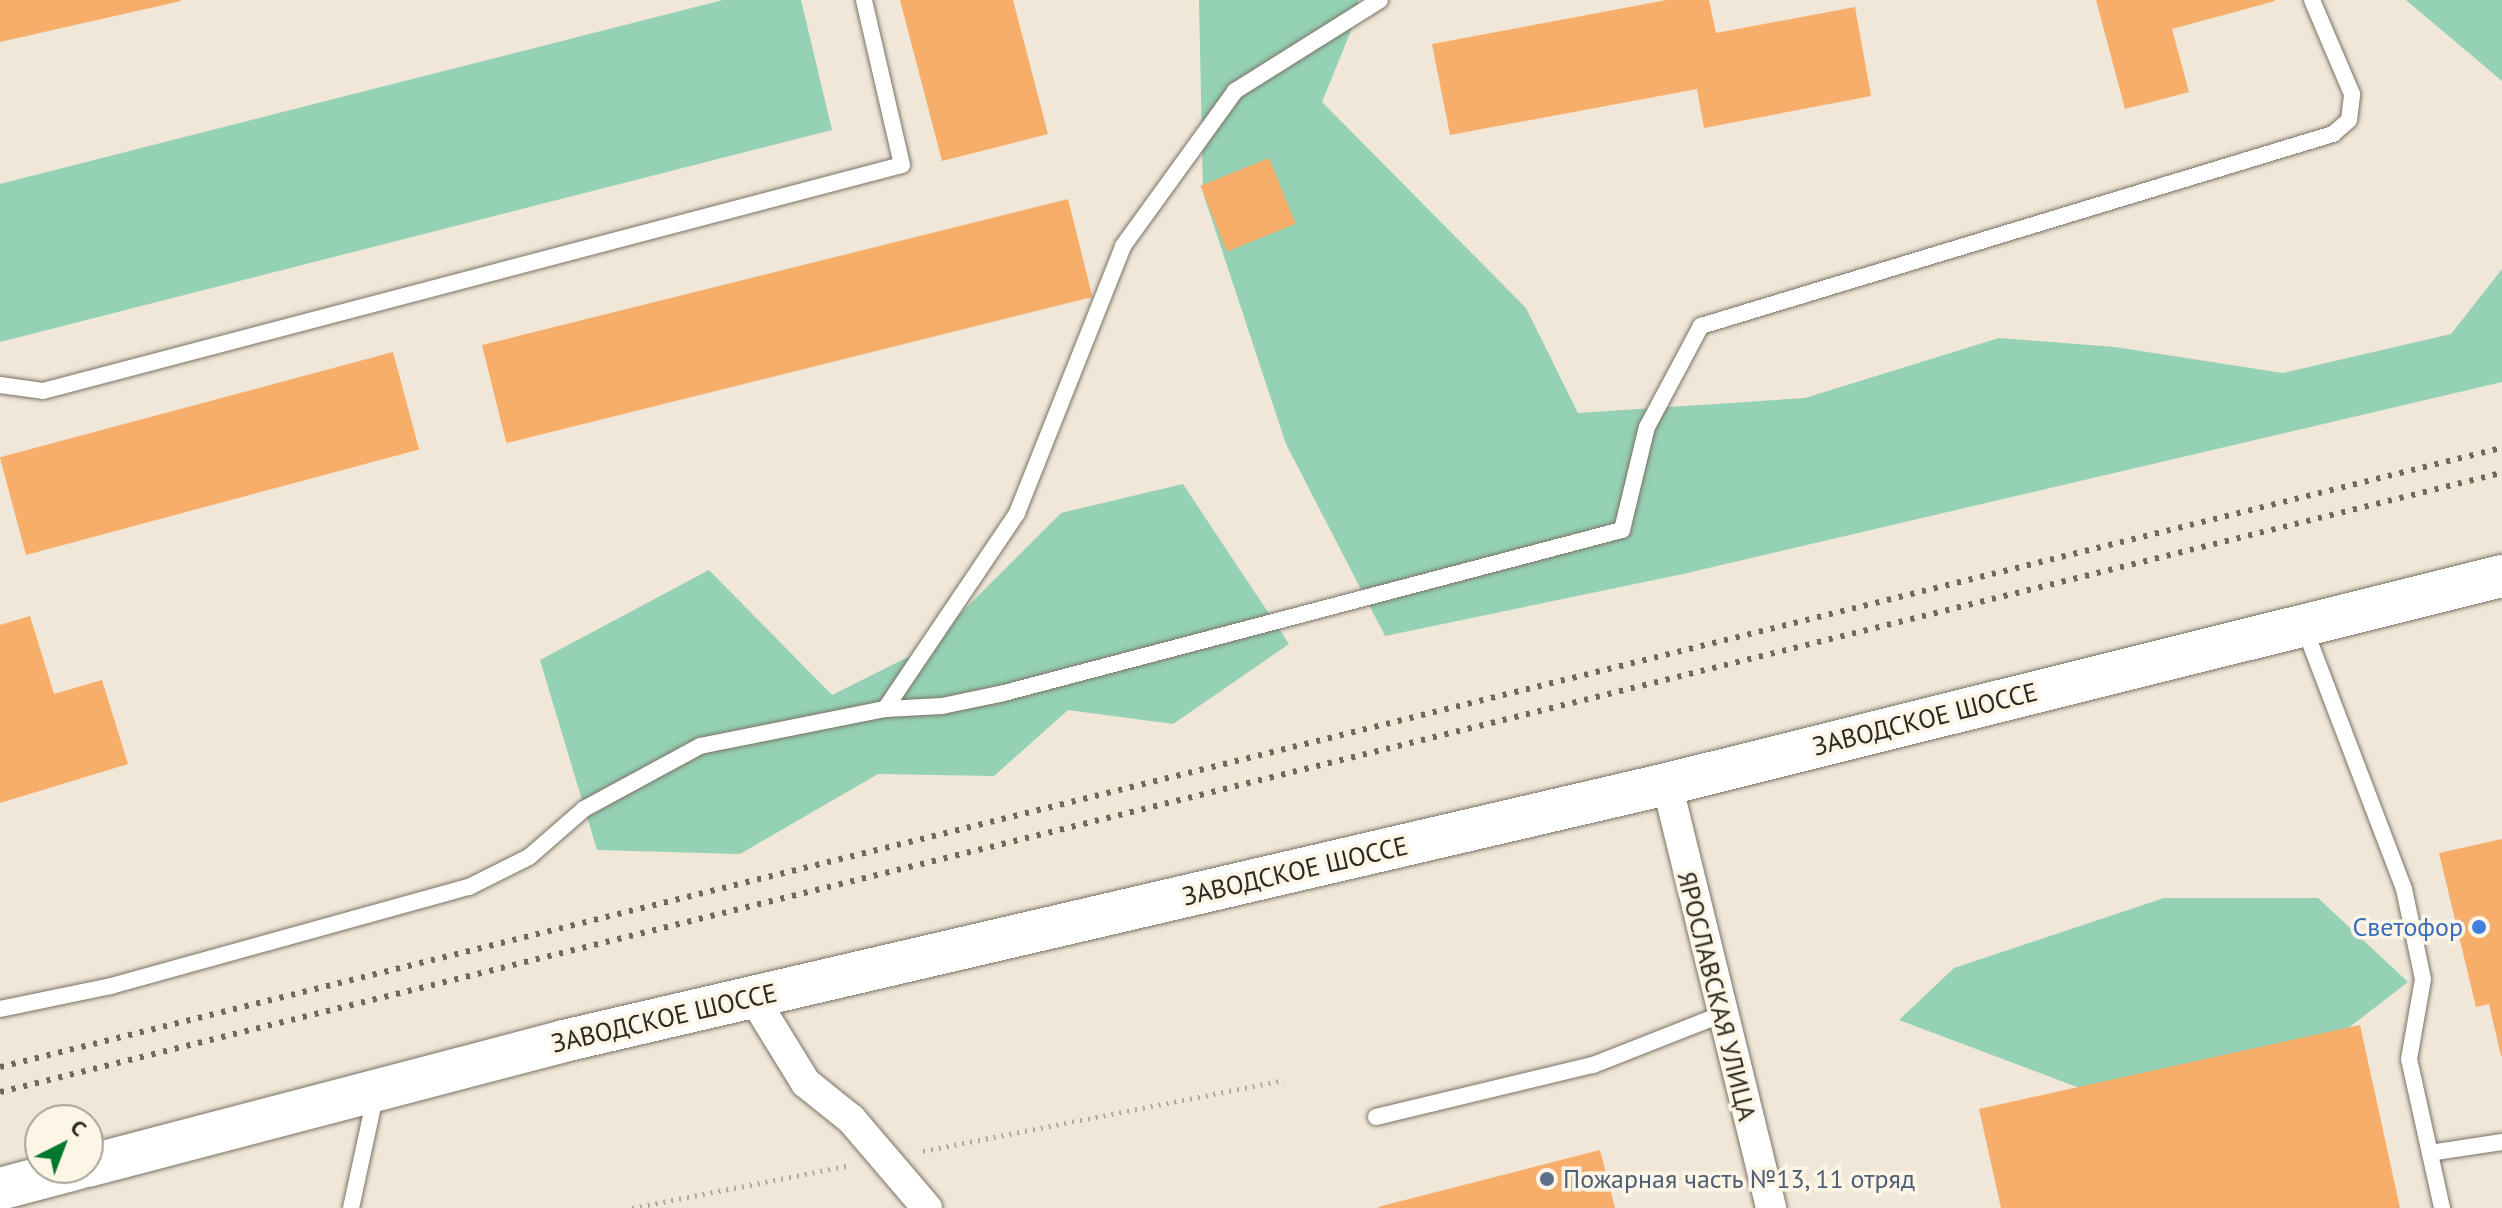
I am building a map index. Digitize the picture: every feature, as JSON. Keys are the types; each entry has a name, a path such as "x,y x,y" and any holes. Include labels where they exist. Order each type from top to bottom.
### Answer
{"main road":[{"name":"ЗАВОДСКОЕ ШОССЕ","path":"104,1162 376,1090 753,997 1667,784 2502,576"},
{"path":"0,1189 24,1183"}],"street":[{"name":"ЯРОСЛАВСКАЯ УЛИЦА","path":"1667,784 1720,1015 1771,1208"},
{"path":"753,997 806,1083 851,1119 927,1208"}],"lane":[{"path":"0,385 43,391 902,165 864,0"},
{"path":"885,709 1017,513 1123,246 1235,91 1380,0"},
{"path":"0,1009 111,986 469,887 529,857 584,809 700,746 885,709 942,706 1004,693 1622,530 1647,427 1701,326 2333,134 2349,120 2352,94 2312,0"},
{"path":"2304,625 2404,889 2423,979 2409,1059 2442,1208"},
{"path":"1376,1117 1593,1065 1720,1015"},
{"path":"351,1208 376,1090"},
{"path":"2430,1153 2502,1142"}],"path":[{"path":"632,1208 1284,1080"}],"green space":[{"path":"723,0 801,0 832,130 0,342 0,184"},
{"path":"1199,0 1358,0 1359,11 1322,102 1526,308 1578,413 1805,398 1999,338 2115,347 2283,373 2451,334 2502,269 2502,382 1683,574 1385,636 1286,444 1203,193"},
{"path":"2406,0 2502,0 2502,81"},
{"path":"1183,484 1289,644 1173,724 1068,710 994,776 878,774 740,854 597,850 540,660 709,570 832,695 926,648 1061,513"},
{"path":"2164,898 2318,898 2408,982 2347,1029 2085,1090 1899,1020 1954,968"}],"building":[{"path":"0,0 181,0 181,1 0,42"},
{"path":"900,0 1013,0 1048,134 942,161"},
{"path":"1667,0 1709,0 1716,33 1855,7 1871,96 1704,128 1697,89 1450,135 1432,44"},
{"path":"2096,0 2275,1 2172,29 2189,92 2125,109"},
{"path":"1269,158 1296,224 1227,252 1200,186"},
{"path":"1068,199 1092,297 506,443 482,345"},
{"path":"393,352 419,450 26,555 0,457"},
{"path":"30,616 54,694 102,680 128,764 0,803 0,625"},
{"name":"Светофор","path":"2502,839 2501,1056 2489,1004 2476,1007 2439,853"},
{"path":"2360,1025 2400,1208 2001,1208 1979,1109"},
{"name":"Пожарная часть №13, 11 отряд","path":"1600,1150 1615,1208 1378,1207"}],"railway":[{"path":"0,1067 2502,448"},
{"path":"0,1092 2502,473"}],"place":[{"name":"Светофор","path":"2479,927"},
{"name":"Пожарная часть №13, 11 отряд","path":"1547,1179"}]}
